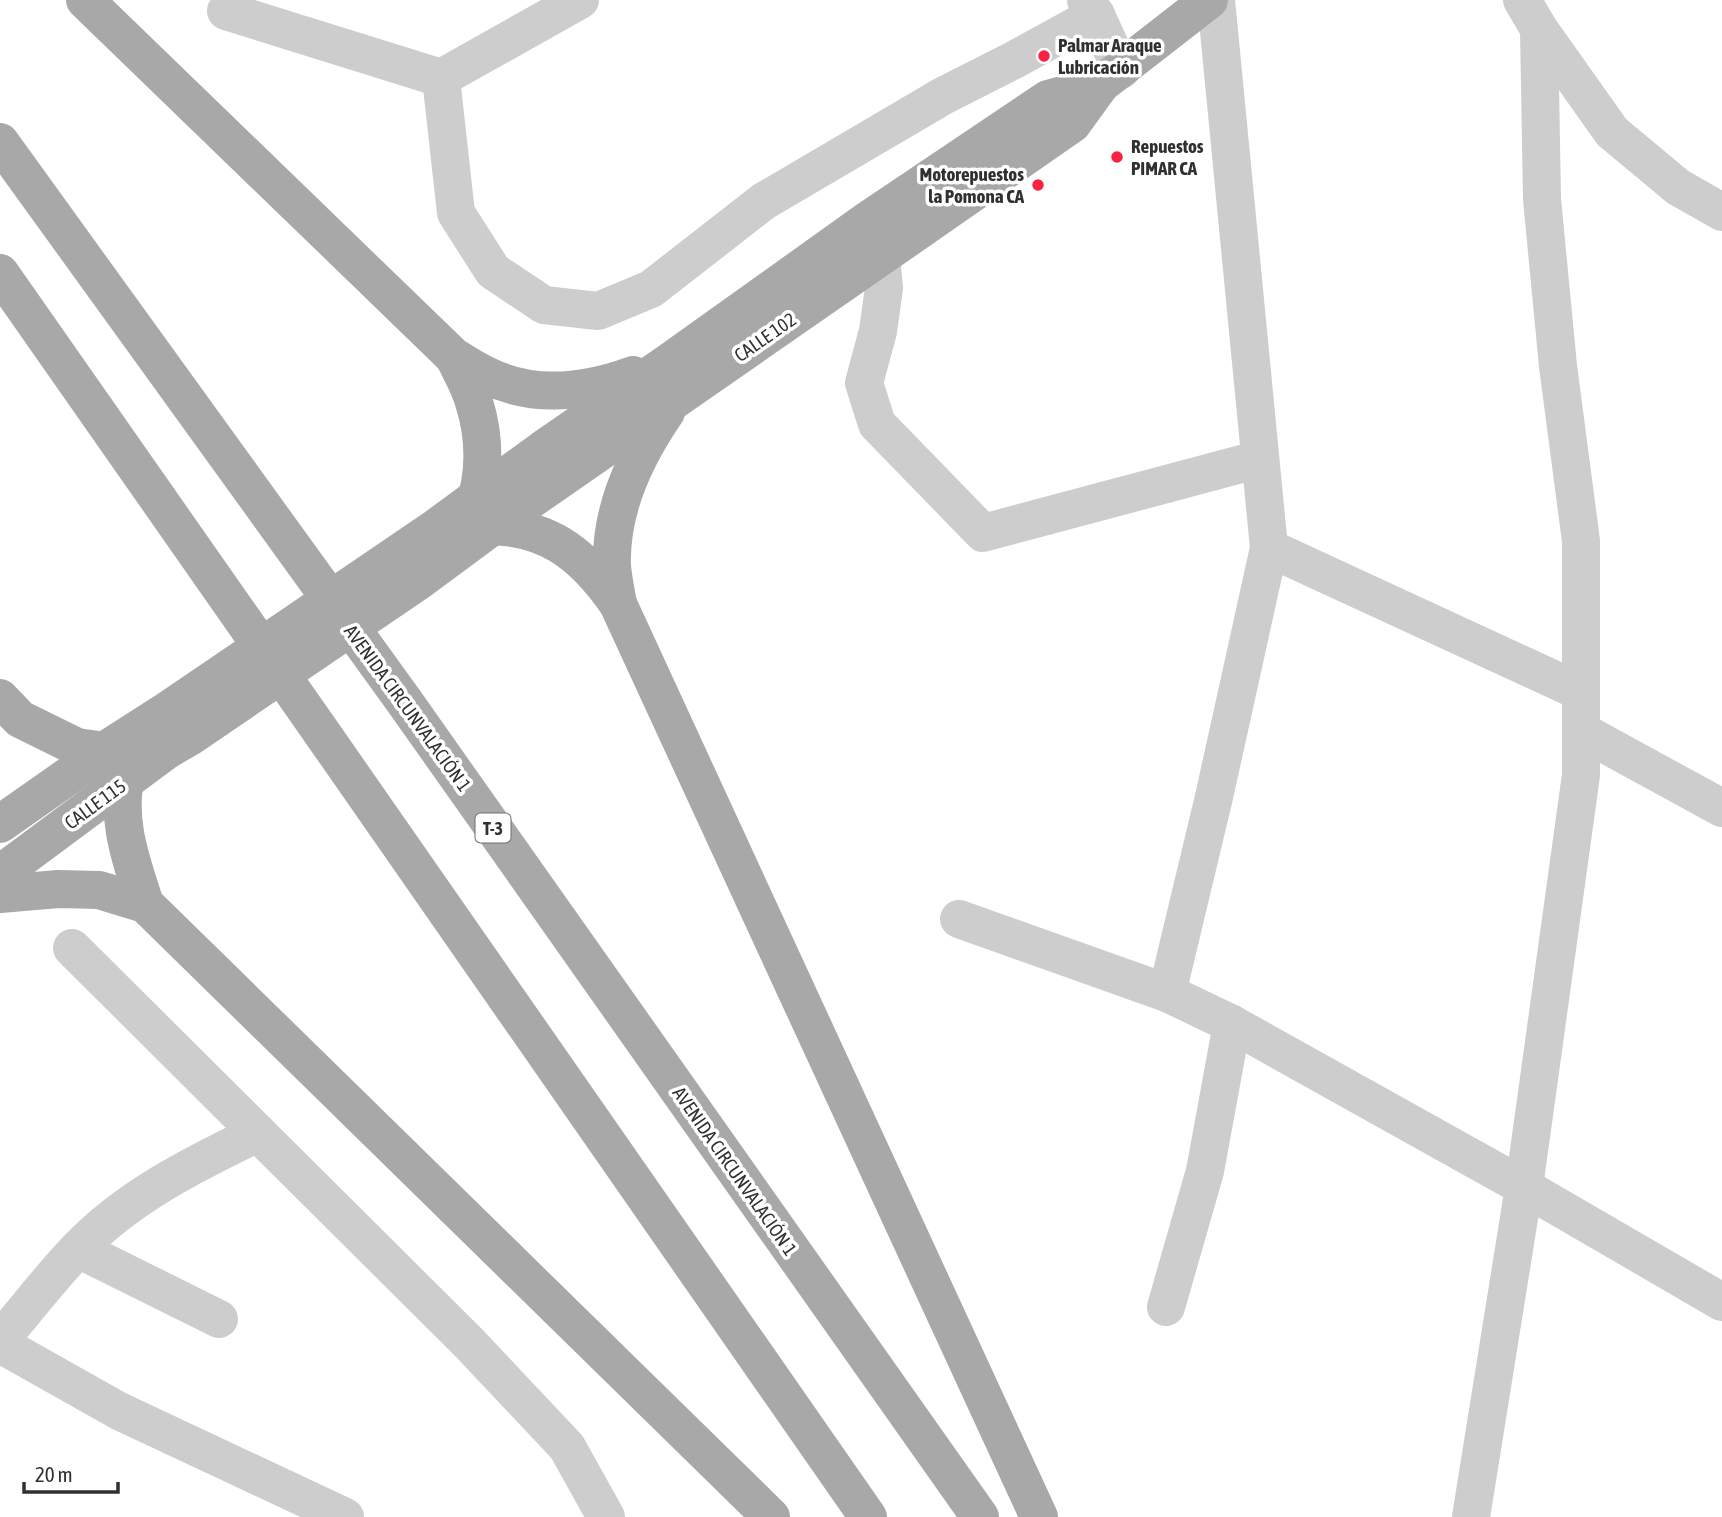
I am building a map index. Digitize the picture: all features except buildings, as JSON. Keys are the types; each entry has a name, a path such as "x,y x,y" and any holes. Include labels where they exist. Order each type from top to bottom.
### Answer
{"main road":[{"path":"85,0 454,357 489,377 527,389 567,391 607,385 668,363"},
{"name":"CALLE 102","path":"449,538 674,401 1072,124 1111,77 1209,0"},
{"name":"CALLE 102","path":"449,538 541,450 869,220 1048,99 1111,77"},
{"name":"AVENIDA CIRCUNVALACIÓN 1","path":"0,142 404,701 980,1517"},
{"path":"0,273 868,1517"},
{"path":"449,538 482,474 482,443 474,402 454,357"},
{"path":"618,604 612,555 620,504 652,433 674,401"},
{"path":"0,698 20,719 77,747 148,744 449,538 525,529 553,541 579,558 600,579 618,604 1039,1517"},
{"path":"145,904 126,845 122,816 148,744"},
{"name":"CALLE 115","path":"0,824 148,744"},
{"name":"CALLE 115","path":"0,874 148,744"},
{"path":"0,894 58,889 99,890 145,904 771,1517"}],"street":[{"path":"226,11 441,78 580,0"},
{"path":"1167,993 1269,548 1216,0"},
{"path":"441,78 456,213 493,271 544,305 598,311 651,289 764,201 943,96 1014,60 1091,7 1111,77"},
{"path":"1531,14 1612,132 1678,187 1722,212"},
{"path":"1471,1517 1524,1186 1581,775 1581,541 1558,366 1542,199 1531,14"},
{"path":"881,256 884,288 878,331 864,383 877,424 983,533 1260,459"},
{"path":"1269,548 1581,692"},
{"path":"1581,731 1722,808"},
{"path":"959,919 1167,993 1232,1024 1524,1186 1722,1302"},
{"path":"72,948 469,1342 567,1447 606,1517"},
{"path":"1166,1307 1205,1171 1232,1024"},
{"path":"258,1133 173,1176 113,1218 78,1249 0,1342 119,1411 345,1517"},
{"path":"78,1249 219,1319"}],"place":[{"name":"Palmar Araque Lubricación","path":"1044,56"},
{"name":"Repuestos PIMAR CA","path":"1117,157"},
{"name":"Motorepuestos la Pomona CA","path":"1038,185"}]}
